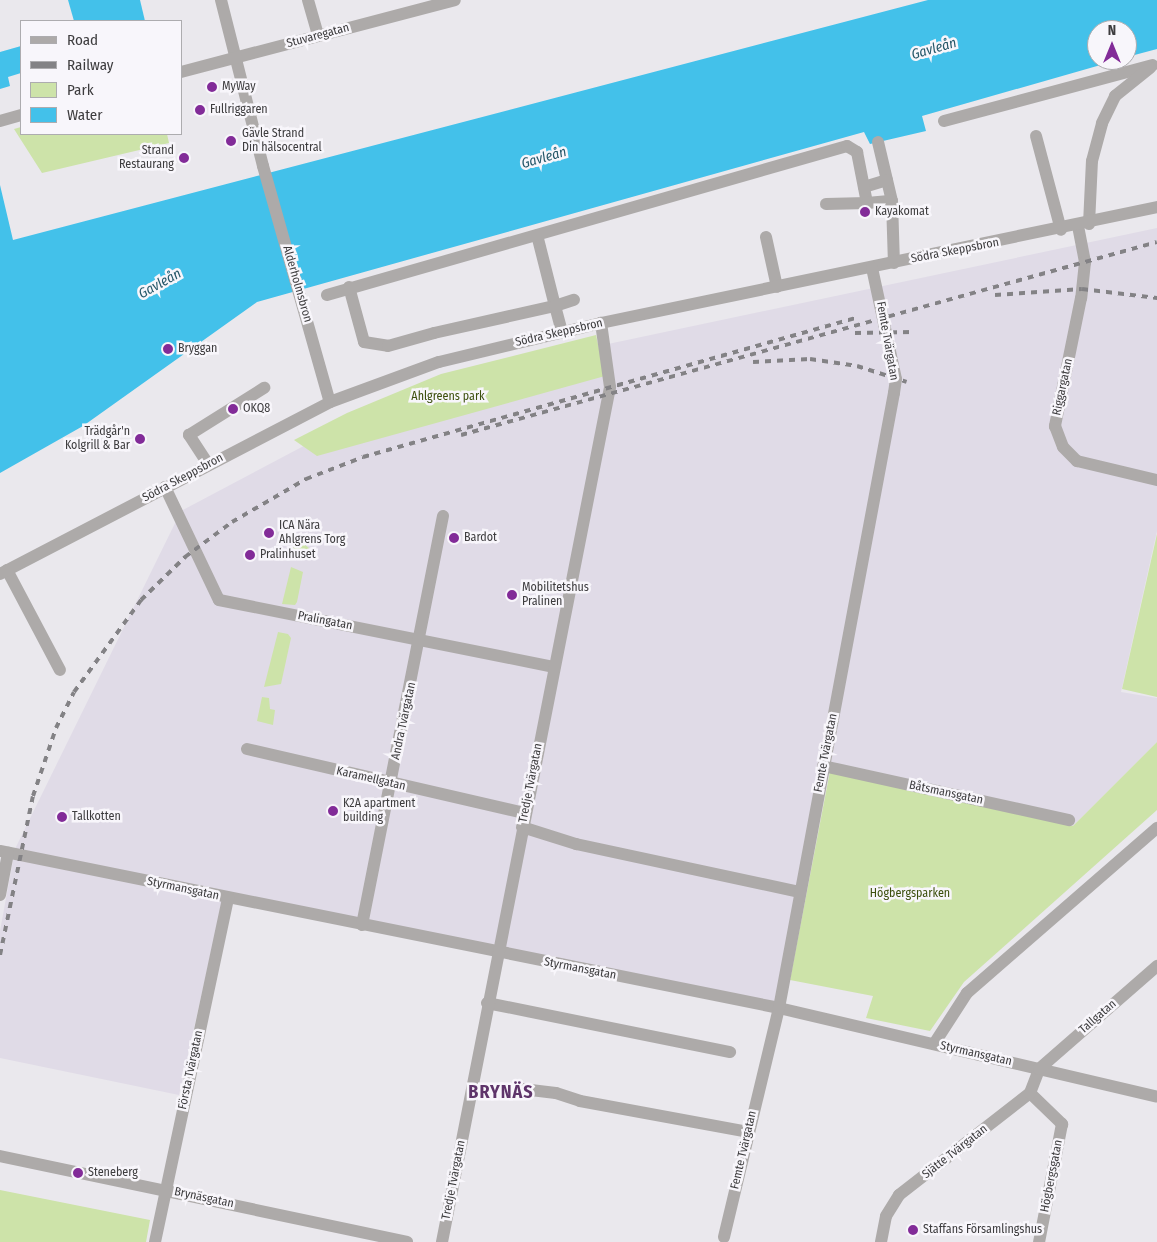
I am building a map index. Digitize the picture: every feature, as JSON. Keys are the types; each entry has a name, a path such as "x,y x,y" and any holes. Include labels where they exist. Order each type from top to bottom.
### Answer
{"street":[{"name":"Alderholmsbron","path":"221,0 263,166 330,402"},
{"path":"308,0 318,36"},
{"name":"Stuvaregatan","path":"182,72 455,0"},
{"path":"944,121 1155,65"},
{"name":"Riggargatan","path":"1155,65 1114,96 1102,122 1092,161 1083,225 1085,262 1081,298 1055,426 1063,447 1077,461 1157,480"},
{"path":"0,121 20,115"},
{"path":"1036,136 1061,230"},
{"path":"878,142 892,201 894,263"},
{"path":"327,294 847,146 856,152 867,203"},
{"path":"864,186 887,180"},
{"path":"826,204 892,201"},
{"name":"Södra Skeppsbron","path":"4,572 330,402 439,362 601,323 1061,230 1157,208"},
{"path":"537,235 562,332"},
{"path":"766,237 777,288"},
{"name":"Femte Tvärgatan","path":"724,1237 779,1008 799,892 896,379 872,268"},
{"path":"349,287 364,342 388,346 434,333 574,300"},
{"name":"Tredje Tvärgatan","path":"442,1242 496,952 610,387 601,323"},
{"path":"208,464 189,435 264,388"},
{"name":"Pralingatan","path":"165,487 219,600 554,667"},
{"name":"Andra Tvärgatan","path":"362,925 420,640 443,516"},
{"path":"4,572 60,670"},
{"name":"Karamellgatan","path":"247,749 391,784 525,813"},
{"name":"Båtsmansgatan","path":"823,766 1069,820"},
{"path":"522,827 576,844 799,892"},
{"path":"934,1044 968,994 1157,828"},
{"path":"0,895 4,852"},
{"name":"Styrmansgatan","path":"4,852 779,1008 1157,1097"},
{"name":"Första Tvärgatan","path":"155,1242 228,898"},
{"name":"Tallgatan","path":"1039,1069 1156,968"},
{"path":"487,1003 730,1052"},
{"path":"1030,1093 1039,1069"},
{"path":"514,1088 556,1093 580,1101 749,1132"},
{"name":"Sjätte Tvärgatan","path":"881,1242 886,1216 899,1195 1030,1093"},
{"name":"Högbergsgatan","path":"1030,1093 1062,1124 1039,1242"},
{"name":"Brynäsgatan","path":"0,1156 407,1242"}],"shaded area":[{"path":"1157,228 1157,531 1121,692 1157,698 1157,742 1073,826 830,771 776,1003 224,894 179,1095 0,1058 0,931 15,849 181,511 315,440 575,351"}],"green space":[{"path":"20,127 20,135 167,135 169,143 42,173 14,129"},
{"name":"Ahlgreens park","path":"596,335 605,376 317,456 294,440 347,413 441,374"},
{"path":"1157,534 1157,697 1122,689"},
{"path":"293,541 304,544 309,548 307,556 294,554"},
{"path":"291,567 303,572 295,605 282,604"},
{"path":"278,632 288,634 291,638 281,684 264,687"},
{"path":"262,697 269,698 270,709 275,710 273,725 257,721"},
{"name":"Högbergsparken","path":"1157,742 1157,810 964,982 930,1031 866,1018 873,996 790,980 830,771 1073,826"},
{"path":"0,1190 150,1220 146,1242 0,1242"}],"water":[{"path":"68,0 140,0 145,20 74,20"},
{"name":"Gavleån","path":"928,0 1157,0 1157,49 1137,54 1137,20 1087,20 1087,69 922,116 926,131 870,144 864,132 257,302 83,426 0,473 0,185 13,240"},
{"path":"20,46 20,73 8,77 10,86 0,89 0,52"}],"railway":[{"path":"461,435 1157,242"},
{"path":"995,295 1082,289 1157,298"},
{"path":"0,955 33,796 56,728 74,692 141,600 185,557 232,522 306,479 363,457 859,317"},
{"path":"855,333 913,332"},
{"path":"753,362 810,359 857,366 907,382"}],"place":[{"name":"MyWay","path":"212,87"},
{"name":"Fullriggaren","path":"200,110"},
{"name":"Gävle Strand Din hälsocentral","path":"231,141"},
{"name":"Strand Restaurang","path":"184,158"},
{"name":"Kayakomat","path":"865,212"},
{"name":"Bryggan","path":"168,349"},
{"name":"OKQ8","path":"233,409"},
{"name":"Trädgår'n Kolgrill & Bar","path":"140,439"},
{"name":"ICA Nära Ahlgrens Torg","path":"269,533"},
{"name":"Bardot","path":"454,538"},
{"name":"Pralinhuset","path":"250,555"},
{"name":"Mobilitetshus Pralinen","path":"512,595"},
{"name":"K2A apartment building","path":"333,811"},
{"name":"Tallkotten","path":"62,817"},
{"name":"Steneberg","path":"78,1173"},
{"name":"Staffans Församlingshus","path":"913,1230"}],"district":[{"name":"BRYNÄS","path":"501,1092"}]}
